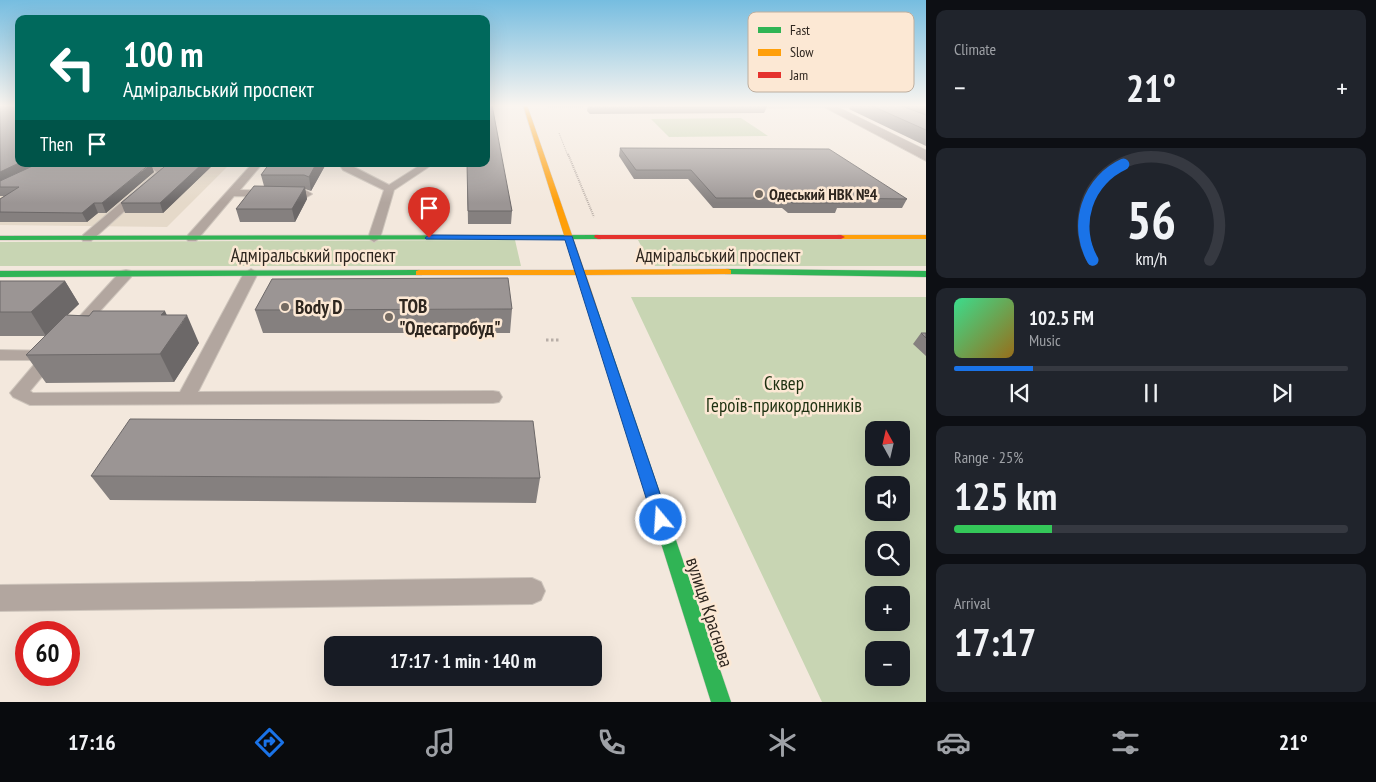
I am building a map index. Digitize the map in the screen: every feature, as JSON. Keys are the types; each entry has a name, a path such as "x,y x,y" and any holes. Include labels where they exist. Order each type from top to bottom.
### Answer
{"main road":[{"name":"вулиця Краснова","path":"536,138 721,702"},
{"name":"Адміральський проспект","path":"0,238 926,237"},
{"name":"Адміральський проспект","path":"0,274 579,272 926,274"}],"street":[{"path":"891,138 926,156"}],"lane":[{"path":"87,238 163,172 156,167"},
{"path":"192,238 254,167"},
{"path":"345,167 389,189"},
{"path":"374,238 389,189 423,167"},
{"path":"232,193 307,194"},
{"path":"186,398 251,273"},
{"path":"126,274 19,392 30,399 493,397"},
{"path":"0,355 52,355"},
{"path":"0,598 532,590"}],"path":[{"path":"561,138 597,223 613,231 615,237"},
{"path":"546,340 561,340"}],"shaded area":[{"path":"0,148 15,161 15,167 227,167 167,227 0,225"}],"green space":[{"path":"926,239 926,266 652,266 638,240"},
{"path":"515,240 521,266 0,266 0,242"},
{"name":"Сквер Героїв-прикордонників","path":"631,297 926,297 926,702 822,702"}],"building":[{"path":"0,138 15,138 15,165 0,172"},
{"path":"490,138 498,138 512,211 468,211 467,167 490,167"},
{"path":"620,148 829,149 907,199 833,198 840,203 792,203 786,198 716,198 691,170 636,170"},
{"path":"30,167 146,167 102,203 94,203 82,213 0,212 0,199 19,187 0,187 0,181"},
{"path":"164,167 199,167 160,203 121,203"},
{"path":"267,167 314,167 309,177 304,175 261,175"},
{"path":"254,186 305,187 292,209 236,209"},
{"path":"508,278 512,309 255,310 272,279"},
{"path":"0,281 65,281 31,312 0,312"},
{"path":"93,311 165,311 161,315 187,315 160,354 26,355 66,315 89,316"},
{"path":"130,419 533,421 540,478 91,476"}],"traffic: fast":[{"path":"0,238 598,237"},
{"path":"728,272 926,274"},
{"path":"0,274 419,273"},
{"path":"593,311 721,702"}],"traffic: slow":[{"path":"536,138 593,311"},
{"path":"841,237 926,237"},
{"path":"419,273 728,272"}],"traffic: jam":[{"path":"598,237 841,237"}],"place":[{"name":"Одеський НВК №4","path":"759,194"},
{"name":"Body D","path":"285,307"},
{"name":"ТОВ \"Одесагробуд\"","path":"389,317"}],"route":[{"path":"429,238 569,237 661,520"}]}
